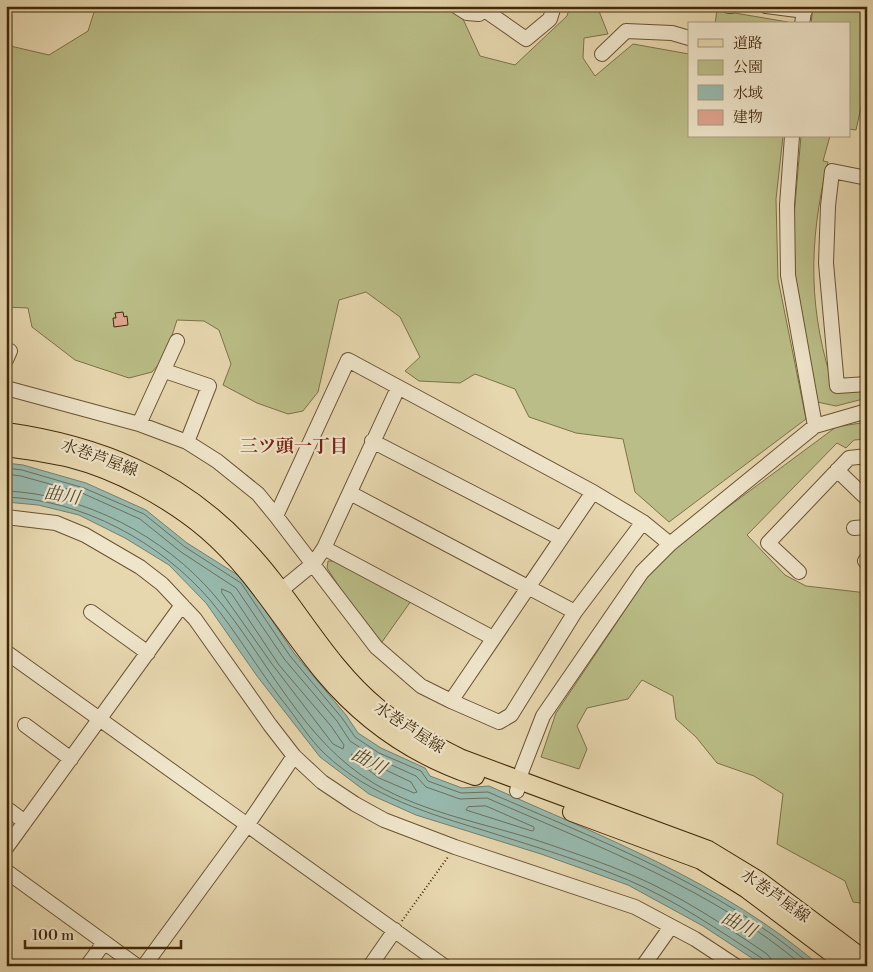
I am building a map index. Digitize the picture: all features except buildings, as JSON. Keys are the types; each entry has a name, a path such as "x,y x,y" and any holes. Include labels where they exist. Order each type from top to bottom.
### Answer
{"main road":[{"name":"水巻芦屋線","path":"6,432 73,444 116,460 183,494 216,519 244,546 323,672 344,696 389,734 428,758 519,786 708,850 760,882 867,962"},
{"name":"水巻芦屋線","path":"6,447 70,458 109,472 175,507 207,530 275,595"},
{"name":"水巻芦屋線","path":"519,786 701,860 747,889 849,966"}],"street":[{"path":"456,6 467,13 479,14 487,8 526,39 550,19 554,6"},
{"path":"766,6 804,14"},
{"path":"602,54 626,31 672,33 688,38"},
{"path":"792,138 787,205 788,275 815,426"},
{"path":"867,178 832,172 828,206 826,263 837,386 867,384"},
{"path":"139,424 165,371 176,341"},
{"path":"276,516 348,360 593,492 643,522 670,544"},
{"path":"165,371 209,386 187,442"},
{"path":"6,388 139,424 187,442 217,461 258,494 314,563 352,618 376,647 421,686 499,722 510,715 575,612 643,522"},
{"path":"275,595 314,563 324,548 398,388"},
{"path":"519,786 544,716 642,572 670,544 815,426 867,411"},
{"path":"372,441 560,538"},
{"path":"799,572 768,543 849,458 867,456"},
{"path":"837,470 864,496 867,496"},
{"path":"451,701 593,492"},
{"path":"350,493 575,612"},
{"path":"6,517 56,523 85,535 140,567 162,584 195,619 294,756 322,782 384,820 455,847 635,907 670,928 695,939 736,966"},
{"path":"324,548 493,638"},
{"path":"6,848 182,605"},
{"path":"91,612 148,653"},
{"path":"6,652 444,966"},
{"path":"25,725 71,759"},
{"path":"144,966 248,824 294,756"},
{"path":"6,808 26,822"},
{"path":"6,871 138,966"},
{"path":"644,966 670,928"},
{"path":"370,966 395,930"},
{"path":"87,966 104,943"}],"path":[{"path":"395,930 455,847"}],"green space":[{"path":"96,6 444,6 463,19 480,56 515,65 567,16 570,6 597,6 608,34 584,38 583,58 595,76 633,44 688,54 688,138 783,138 776,199 778,279 806,419 669,522 635,492 623,439 576,433 529,417 515,389 475,374 460,383 419,381 405,371 420,357 400,317 366,292 339,300 318,392 303,411 288,414 257,403 223,385 231,364 219,330 204,321 177,320 165,357 152,372 129,378 75,360 32,327 28,308 6,307 6,45 49,55 88,31"},
{"path":"813,6 867,6 867,104 862,103 856,130 850,129 850,22 811,22"},
{"path":"717,10 788,22 715,22"},
{"path":"801,138 829,138 823,161 828,162 821,192 814,249 816,305 820,333 835,391 867,389 867,398 836,406 817,402 795,274 794,216"},
{"path":"867,422 867,439 854,440 846,448 837,443 747,535 785,575 806,586 867,593 867,904 853,902 845,881 777,844 783,794 754,776 717,763 696,737 676,719 673,696 642,680 628,699 587,708 577,726 587,749 579,769 541,757 556,713 650,573 678,544 836,427"},
{"path":"328,561 337,561 411,601 382,642 359,617 327,568"}],"water":[{"name":"曲川","path":"6,463 23,465 86,483 146,510 187,543 244,579 294,653 346,715 358,733 381,748 425,768 430,776 462,788 489,786 619,843 703,886 744,910 820,966 764,966 703,926 628,885 541,854 416,815 369,794 320,757 257,676 206,603 169,565 125,538 79,515 38,505 6,502"}],"district":[{"name":"三ツ頭一丁目","path":"294,446"}]}
